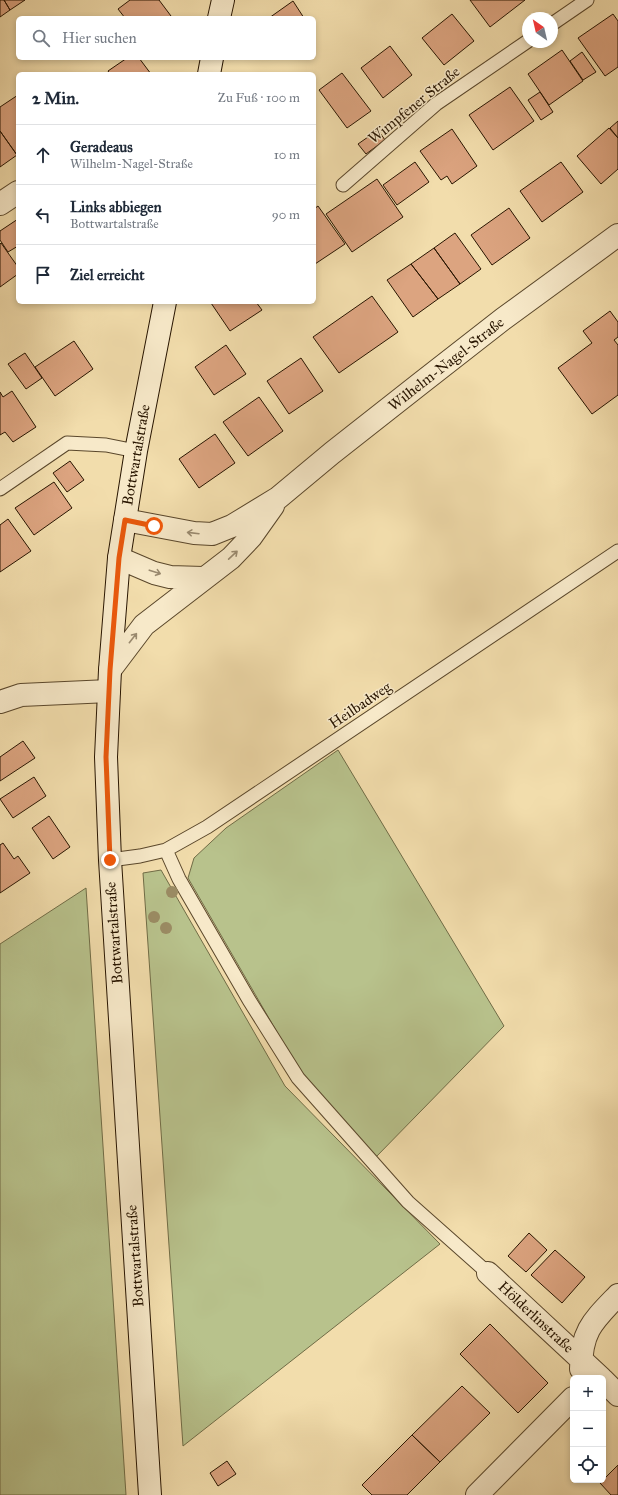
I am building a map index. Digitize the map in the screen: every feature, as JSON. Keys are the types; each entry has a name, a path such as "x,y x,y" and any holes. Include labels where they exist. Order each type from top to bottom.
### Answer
{"street":[{"path":"219,16 223,0"},
{"path":"209,72 212,60"},
{"path":"0,204 16,193"},
{"name":"Wilhelm-Nagel-Straße","path":"125,520 194,533 212,534 232,526 278,498 332,453 503,319 618,235"},
{"name":"Bottwartalstraße","path":"150,1495 110,860 106,757 109,680 119,558 136,450 165,304"},
{"name":"Wilhelm-Nagel-Straße","path":"109,680 144,625 203,578 231,558 251,537 278,498"},
{"path":"119,558 154,573 170,577 203,578"},
{"path":"0,702 21,694 109,680"},
{"name":"Hölderlinstraße","path":"488,1273 581,1368 594,1375"},
{"path":"581,1368 583,1342 594,1320 618,1295"},
{"name":"Hölderlinstraße","path":"606,1383 618,1395"},
{"path":"476,1495 570,1401"}],"lane":[{"path":"558,20 587,0"},
{"name":"Wimpfener Straße","path":"343,185 436,104 522,45"},
{"path":"0,489 67,443 106,445 136,450"},
{"name":"Heilbadweg","path":"110,860 140,856 166,850 206,827 618,551"},
{"path":"166,850 180,879 245,993 298,1078 408,1202 488,1273"}],"green space":[{"path":"338,750 504,1026 375,1158 304,1079 188,878 194,858 226,828"},
{"path":"161,870 285,1086 440,1244 183,1446 143,873"},
{"path":"86,888 126,1495 0,1495 0,944"}],"building":[{"path":"0,0 4,0 10,10 0,17"},
{"path":"4,0 25,0 10,10"},
{"path":"130,0 159,0 171,16 123,16 118,9"},
{"path":"470,0 525,0 490,27"},
{"path":"293,1 303,16 272,16"},
{"path":"452,14 474,41 444,65 422,38"},
{"path":"613,14 618,21 618,67 605,76 578,38"},
{"path":"390,46 412,75 383,98 361,68"},
{"path":"562,50 583,81 549,105 528,74"},
{"path":"582,52 596,72 583,80 570,61"},
{"path":"124,60 140,60 150,72 109,72"},
{"path":"342,73 371,111 347,128 319,90"},
{"path":"510,87 534,121 493,150 469,115"},
{"path":"540,92 553,112 541,120 528,100"},
{"path":"16,96 16,154 0,131 0,107"},
{"path":"618,121 618,138 610,128"},
{"path":"609,128 618,138 618,169 601,184 577,156"},
{"path":"452,129 477,166 452,184 447,176 441,180 420,151"},
{"path":"378,130 385,140 366,154 358,144"},
{"path":"0,131 16,156 0,167"},
{"path":"415,162 429,182 397,205 383,185"},
{"path":"561,162 583,192 542,222 520,191"},
{"path":"377,179 403,217 352,252 326,214"},
{"path":"318,206 345,244 316,263 316,208"},
{"path":"509,208 530,238 492,265 471,235"},
{"path":"16,220 16,247 8,252 0,240 0,231"},
{"path":"455,233 481,269 460,284 434,248"},
{"path":"1,243 16,264 16,275 0,287"},
{"path":"434,248 460,284 438,299 411,264"},
{"path":"411,264 438,299 413,317 387,280"},
{"path":"372,296 398,332 339,373 313,337"},
{"path":"212,304 258,304 262,310 230,331"},
{"path":"610,311 618,322 618,337 614,340 618,345 618,395 592,414 558,368 592,343 583,331"},
{"path":"74,341 93,369 55,396 35,367"},
{"path":"226,345 246,374 214,395 195,367"},
{"path":"25,353 42,378 26,389 8,364"},
{"path":"301,358 323,391 289,414 267,381"},
{"path":"12,391 36,427 13,442 5,432 0,435 0,392 3,397"},
{"path":"259,397 283,431 248,456 223,422"},
{"path":"215,434 235,463 199,488 179,459"},
{"path":"70,461 84,480 67,492 53,473"},
{"path":"54,482 72,508 34,535 15,508"},
{"path":"8,519 31,551 0,572 0,525"},
{"path":"23,741 35,758 0,781 0,757"},
{"path":"34,777 46,796 13,818 0,799"},
{"path":"49,816 70,847 53,859 32,828"},
{"path":"3,843 14,859 18,856 30,873 0,893 0,845"},
{"path":"529,1233 547,1250 526,1272 508,1256"},
{"path":"555,1250 585,1277 562,1303 531,1275"},
{"path":"490,1324 548,1383 518,1413 460,1354"},
{"path":"462,1386 490,1413 440,1462 412,1435"},
{"path":"412,1435 440,1462 407,1495 372,1495 362,1485"},
{"path":"227,1461 236,1474 218,1486 210,1473"},
{"path":"618,1465 618,1495 611,1495 600,1483 606,1483 606,1477"}],"route":[{"path":"110,860 106,757 110,670 119,558 125,520 154,526"}]}
